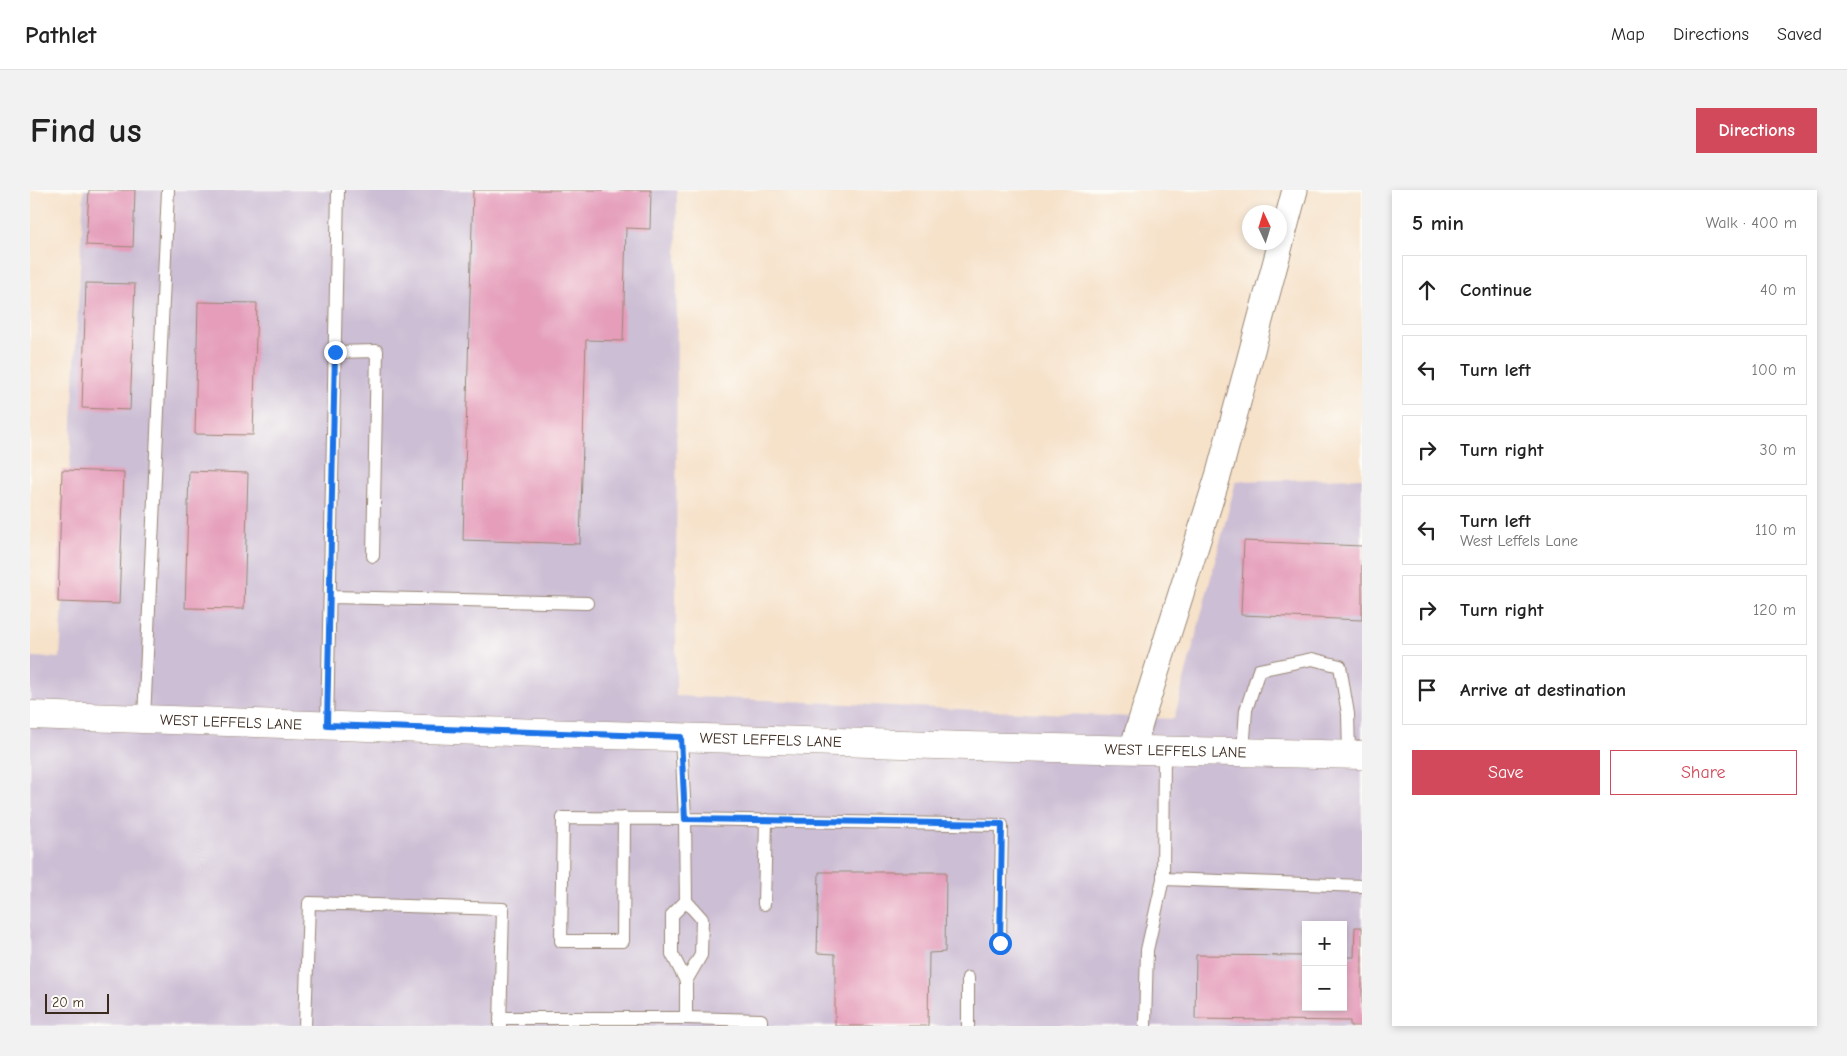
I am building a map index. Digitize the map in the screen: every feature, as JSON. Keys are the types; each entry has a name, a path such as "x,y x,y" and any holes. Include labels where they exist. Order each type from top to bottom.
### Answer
{"street":[{"path":"1132,749 1219,473 1295,190"},
{"name":"WEST LEFFELS LANE","path":"30,715 681,737 1355,755"}],"lane":[{"path":"144,719 168,190"},
{"path":"327,725 338,190"},
{"path":"335,352 377,351 373,556"},
{"path":"330,597 587,603"},
{"path":"1243,752 1246,710 1259,670 1312,659 1340,666 1355,755"},
{"path":"681,737 686,901 702,919 701,955 686,980"},
{"path":"1145,1026 1147,950 1164,879 1164,750"},
{"path":"624,818 623,941 561,942 563,818 624,818 1002,824 1000,943"},
{"path":"764,904 766,820"},
{"path":"1164,879 1362,886"},
{"path":"686,901 672,915 672,954 686,980 686,1018"},
{"path":"305,1026 309,903 503,909 500,1022 686,1018 762,1020 761,1026"},
{"path":"968,978 968,1026"}],"shaded area":[{"path":"84,190 677,190 676,696 1174,719 1236,481 1362,478 1362,1026 30,1026 30,657 60,658"}],"building":[{"path":"89,190 135,190 133,247 86,245"},
{"path":"473,190 651,190 650,229 626,228 623,341 586,340 580,544 463,540"},
{"path":"86,283 135,284 130,410 82,408"},
{"path":"198,302 257,303 253,435 195,434"},
{"path":"62,470 124,472 119,604 58,602"},
{"path":"189,471 248,473 244,609 185,608"},
{"path":"1244,541 1362,546 1362,620 1241,615"},
{"path":"819,872 946,872 945,952 929,953 928,1026 835,1026 835,954 817,953"},
{"path":"1355,927 1362,927 1362,1026 1350,1026 1350,1021 1195,1019 1196,955 1302,956 1302,1011 1347,1011 1347,957 1354,957"}],"route":[{"path":"335,352 327,725 681,737 685,819 1002,824 1000,943"}]}
